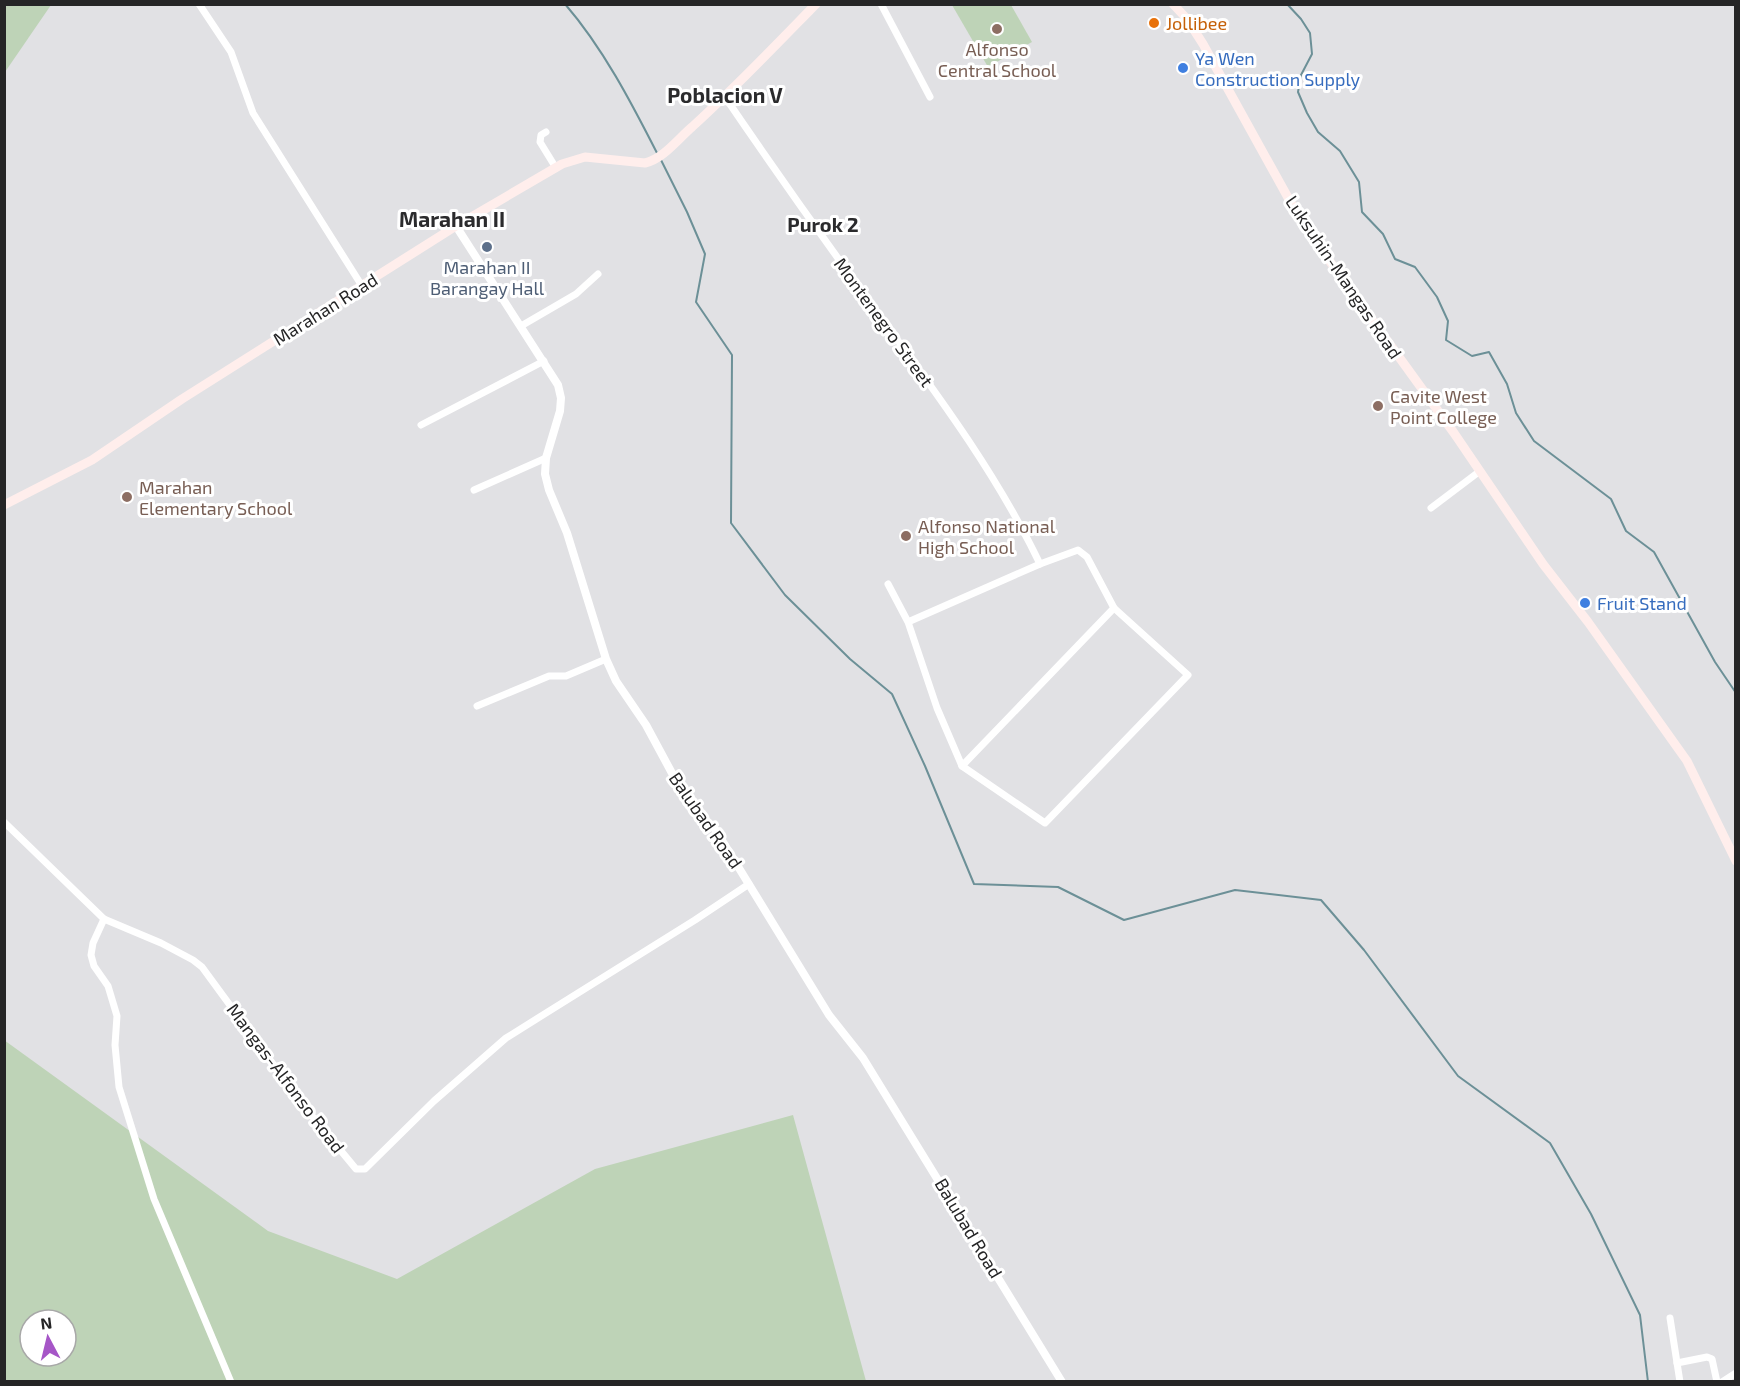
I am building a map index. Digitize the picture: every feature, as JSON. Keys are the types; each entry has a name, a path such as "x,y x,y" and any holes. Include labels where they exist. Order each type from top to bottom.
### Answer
{"main road":[{"path":"725,97 816,4"},
{"name":"Luksuhin-Mangas Road","path":"1173,4 1187,19 1203,44 1291,203 1318,244 1480,471 1543,564 1588,622 1687,761 1736,861"},
{"name":"Marahan Road","path":"4,505 92,460 180,400 456,226 556,168 574,159 585,157 645,163 657,158 725,97"}],"street":[{"path":"199,4 231,52 253,113 362,286"},
{"path":"881,4 930,97"},
{"name":"Montenegro Street","path":"725,97 807,218 958,425 1019,519 1040,564"},
{"path":"546,132 541,135 540,142 556,168"},
{"name":"Balubad Road","path":"456,226 555,378 561,398 560,411 546,458 545,474 567,534 606,659 616,681 646,725 690,804 715,829 829,1015 863,1058 1062,1382"},
{"path":"521,326 576,294 598,274"},
{"path":"421,425 544,362"},
{"path":"474,490 546,458"},
{"path":"1431,508 1480,471"},
{"path":"888,584 908,622 937,708 962,766 1045,823 1188,675 1114,608 1087,557 1078,550 1040,564 908,622"},
{"path":"962,766 1114,608"},
{"path":"477,706 549,676 566,676 606,659"},
{"name":"Mangas-Alfonso Road","path":"4,822 104,919 161,943 193,960 202,968 303,1105 356,1168 365,1169 434,1101 506,1038 749,884"},
{"path":"104,919 93,943 91,955 94,966 108,986 117,1016 115,1045 118,1087 154,1198 231,1382"},
{"path":"1670,1318 1680,1382"},
{"path":"1677,1363 1707,1357 1712,1359 1717,1382"},
{"path":"1722,1382 1736,1373"}],"green space":[{"path":"4,5 51,5 5,72"},
{"path":"952,5 1011,5 1032,42 988,67"},
{"path":"4,1040 268,1231 397,1279 595,1169 793,1115 866,1381 5,1381"}],"waterway":[{"path":"565,4 604,57 657,153"},
{"path":"1287,4 1310,33 1312,54 1301,75 1298,92 1318,132 1340,151 1359,182 1362,212 1383,234 1395,259 1415,267 1437,297 1448,321 1446,340 1472,356 1489,352 1507,384 1516,413 1534,441 1611,499 1626,531 1654,552 1715,662 1736,693"},
{"path":"660,158 705,254 696,302 732,355 731,523 785,595 850,659 892,694 974,884 1058,887 1124,920 1235,890 1321,900 1364,950 1458,1076 1550,1143 1591,1214 1640,1315 1648,1382"}],"place":[{"name":"Jollibee","path":"1154,23"},
{"name":"Alfonso Central School","path":"997,29"},
{"name":"Ya Wen Construction Supply","path":"1183,68"},
{"name":"Marahan II Barangay Hall","path":"487,247"},
{"name":"Cavite West Point College","path":"1378,406"},
{"name":"Marahan Elementary School","path":"127,497"},
{"name":"Alfonso National High School","path":"906,536"},
{"name":"Fruit Stand","path":"1585,603"}],"district":[{"name":"Poblacion V","path":"725,94"},
{"name":"Marahan II","path":"452,218"},
{"name":"Purok 2","path":"823,224"}]}
